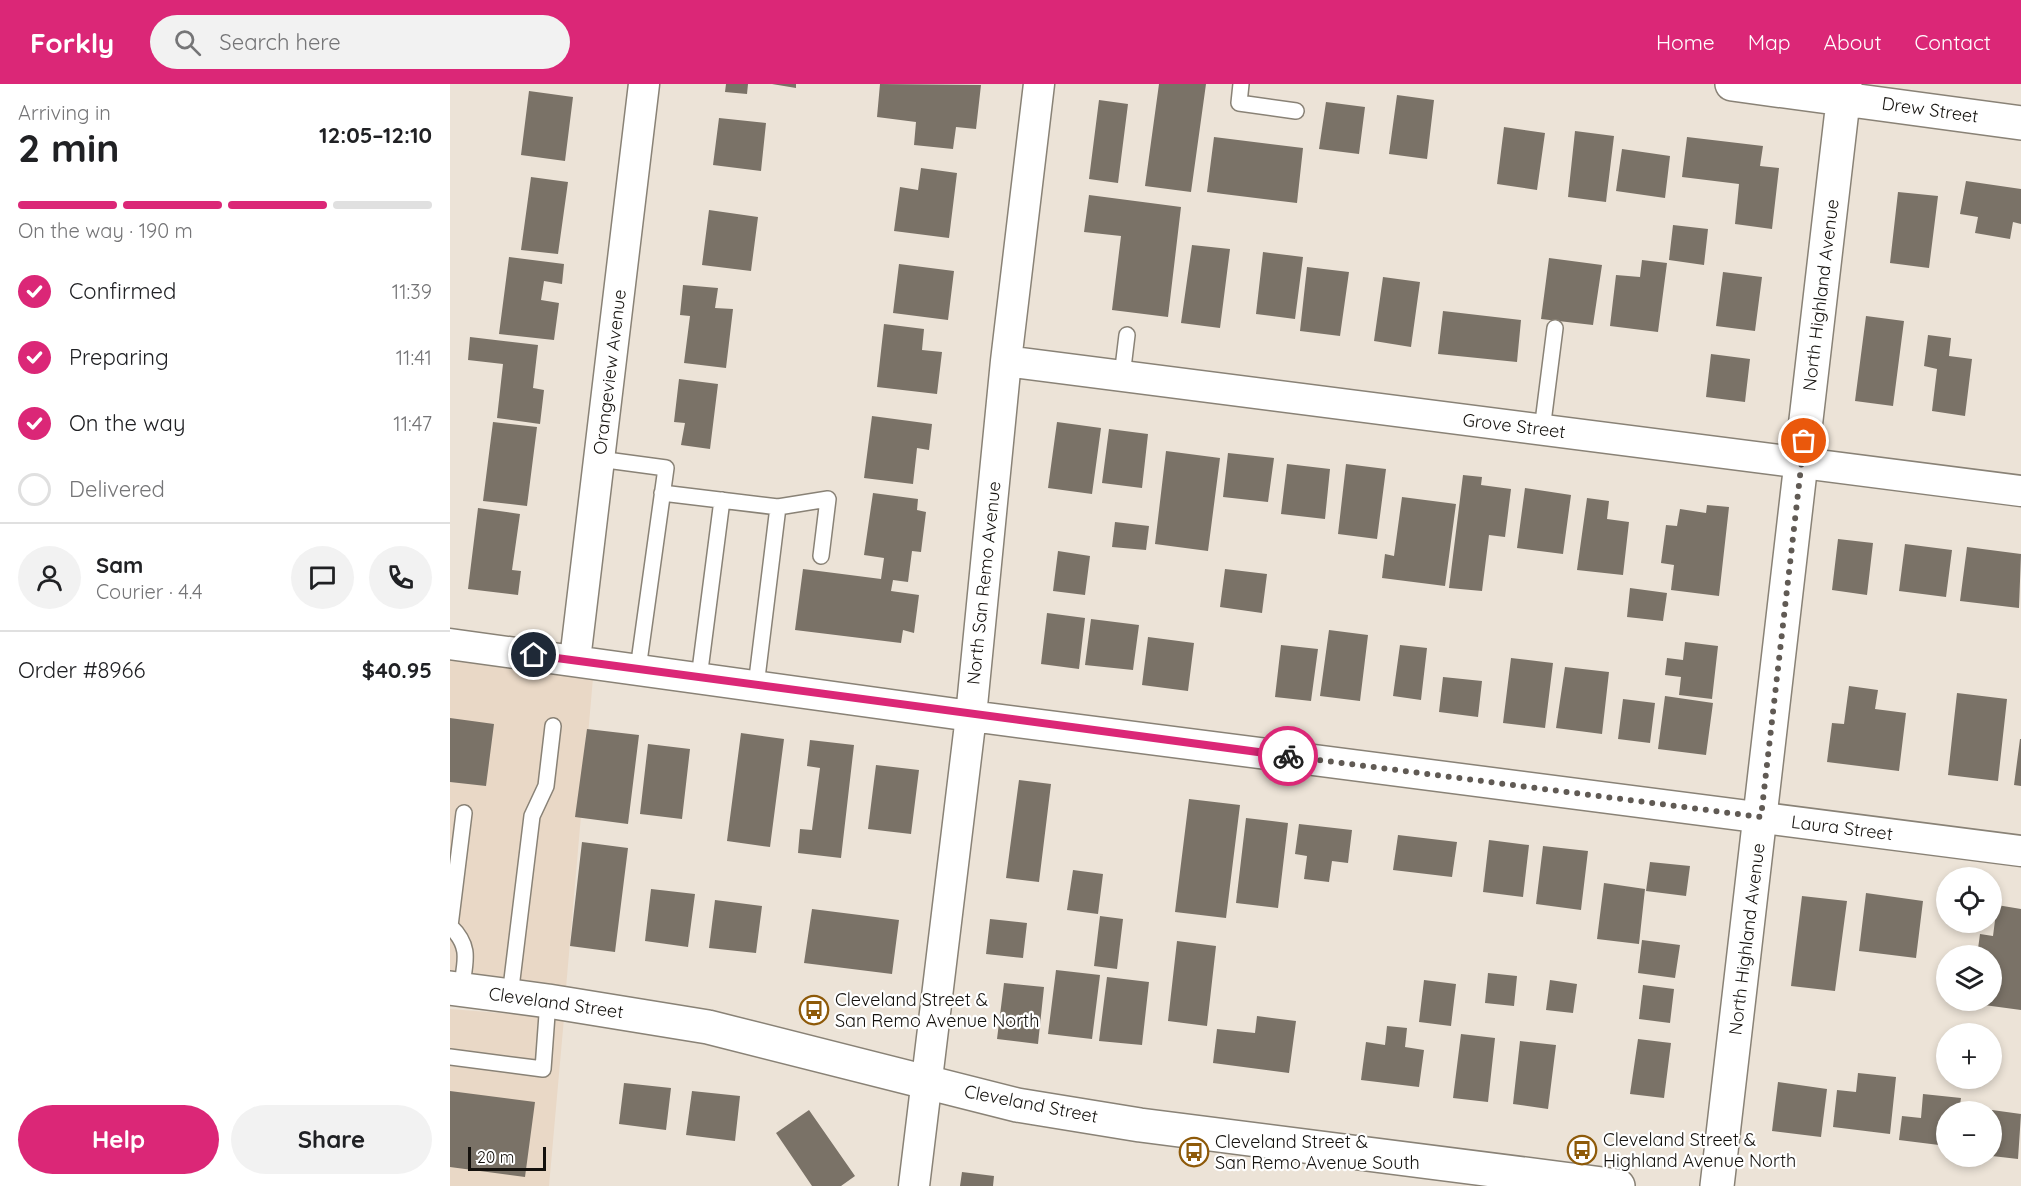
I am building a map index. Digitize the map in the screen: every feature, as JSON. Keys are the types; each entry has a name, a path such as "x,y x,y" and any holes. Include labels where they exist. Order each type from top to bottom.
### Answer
{"street":[{"name":"Orangeview Avenue","path":"576,660 644,84"},
{"name":"North San Remo Avenue","path":"914,1186 970,716 1006,361 1039,84"},
{"name":"Drew Street","path":"1732,84 1845,91 2021,123"},
{"name":"North Highland Avenue","path":"1718,1186 1845,91"},
{"name":"Grove Street","path":"1006,361 2021,491"},
{"name":"Laura Street","path":"450,644 970,716 2021,851"},
{"name":"Cleveland Street","path":"456,989 548,1001 708,1027 1017,1105 1140,1125 1618,1186"}],"lane":[{"path":"1241,84 1239,103 1296,111"},
{"path":"1542,430 1555,328"},
{"path":"1122,376 1127,335"},
{"path":"599,459 666,468 638,669"},
{"path":"662,493 778,507 828,499 821,556"},
{"path":"699,678 722,500"},
{"path":"756,686 778,507"},
{"path":"510,996 532,816 546,786 554,726"},
{"path":"456,989 466,952 463,938 450,926 464,813"},
{"path":"450,1057 543,1069 548,1001"}],"shaded area":[{"path":"450,660 593,678 566,988 450,973"},
{"path":"450,1009 564,1018 549,1186 450,1186"}],"building":[{"path":"726,84 748,84 747,94 725,92"},
{"path":"772,84 796,84 796,88"},
{"path":"880,84 981,85 976,129 956,127 953,149 914,145 916,122 877,117"},
{"path":"1159,84 1206,84 1191,192 1145,186"},
{"path":"529,91 573,97 565,161 521,155"},
{"path":"1397,95 1434,100 1427,159 1389,154"},
{"path":"1099,100 1128,104 1118,183 1089,179"},
{"path":"1326,102 1365,107 1359,154 1319,149"},
{"path":"719,118 766,123 761,171 713,165"},
{"path":"1504,127 1545,133 1537,190 1497,184"},
{"path":"1575,131 1614,136 1606,202 1568,197"},
{"path":"1214,137 1303,148 1297,203 1207,192"},
{"path":"1687,137 1763,146 1760,166 1779,168 1772,229 1735,224 1739,184 1682,177"},
{"path":"1622,149 1670,156 1665,198 1616,191"},
{"path":"921,168 957,173 949,238 894,231 900,187 918,190"},
{"path":"531,177 568,182 558,254 521,250"},
{"path":"1966,181 2021,189 2021,224 2013,222 2010,239 1975,233 1978,217 1960,214"},
{"path":"1898,192 1938,196 1929,268 1890,263"},
{"path":"1089,195 1181,207 1168,317 1112,310 1121,236 1084,232"},
{"path":"709,210 758,217 751,271 702,265"},
{"path":"1673,225 1708,229 1704,265 1669,260"},
{"path":"1192,245 1230,249 1220,328 1181,323"},
{"path":"1263,252 1303,257 1295,319 1256,314"},
{"path":"509,257 564,264 562,284 544,281 541,300 559,303 554,340 499,334"},
{"path":"1549,258 1602,265 1593,325 1541,319"},
{"path":"1642,260 1667,263 1658,332 1610,326 1616,275 1640,277"},
{"path":"899,264 954,271 948,320 893,313"},
{"path":"1307,267 1349,272 1340,336 1300,331"},
{"path":"1723,272 1762,277 1755,331 1716,326"},
{"path":"1383,277 1420,282 1411,347 1374,341"},
{"path":"683,285 718,288 715,308 733,309 726,368 684,363 690,316 680,315"},
{"path":"1443,311 1521,320 1517,362 1438,354"},
{"path":"1866,316 1904,321 1893,406 1855,401"},
{"path":"884,324 924,329 922,350 942,352 937,394 877,387"},
{"path":"1928,335 1951,338 1949,356 1972,359 1965,416 1932,411 1937,369 1924,366"},
{"path":"470,337 538,345 533,388 544,390 540,424 497,418 503,364 468,360"},
{"path":"1711,354 1750,359 1745,402 1706,397"},
{"path":"679,379 718,384 710,449 681,445 685,423 674,422"},
{"path":"872,416 932,424 929,450 917,448 913,484 864,478"},
{"path":"493,422 537,427 527,506 483,501"},
{"path":"1057,422 1101,428 1092,494 1048,488"},
{"path":"1109,429 1148,434 1142,488 1102,483"},
{"path":"1166,451 1220,458 1208,551 1155,544"},
{"path":"1228,453 1274,458 1268,502 1223,497"},
{"path":"1287,464 1330,469 1325,519 1281,514"},
{"path":"1346,464 1386,469 1377,539 1338,534"},
{"path":"1463,475 1482,477 1481,485 1511,489 1505,537 1489,535 1482,591 1449,588"},
{"path":"1525,488 1571,495 1563,554 1517,548"},
{"path":"873,493 918,499 917,510 926,512 921,552 912,551 908,582 893,580 891,591 919,595 914,633 903,630 901,643 795,630 803,569 881,579 884,558 864,555"},
{"path":"1402,497 1456,504 1445,586 1382,578 1385,554 1394,556"},
{"path":"1587,498 1609,501 1607,519 1629,522 1623,575 1577,570"},
{"path":"1707,505 1729,507 1719,596 1671,590 1674,565 1661,563 1666,525 1677,526 1680,509 1706,513"},
{"path":"478,508 520,514 512,570 521,571 518,595 468,589"},
{"path":"1115,522 1149,526 1146,550 1112,547"},
{"path":"1838,539 1873,543 1867,595 1832,590"},
{"path":"1905,544 1952,550 1946,597 1899,591"},
{"path":"1967,547 2021,554 2019,608 1960,601"},
{"path":"1058,551 1090,556 1085,595 1053,591"},
{"path":"1225,569 1267,574 1262,613 1220,607"},
{"path":"1630,588 1667,593 1663,621 1627,617"},
{"path":"1047,613 1085,618 1079,669 1041,664"},
{"path":"1091,619 1139,625 1133,670 1085,665"},
{"path":"1329,630 1368,635 1360,701 1320,696"},
{"path":"1148,637 1194,643 1188,691 1142,685"},
{"path":"1685,642 1718,646 1712,699 1679,695 1681,677 1665,675 1667,658 1683,660"},
{"path":"1281,645 1318,649 1311,701 1275,697"},
{"path":"1400,645 1427,648 1421,700 1393,696"},
{"path":"1511,658 1553,663 1545,728 1503,723"},
{"path":"1565,667 1609,672 1602,734 1556,728"},
{"path":"1443,677 1482,681 1478,717 1439,712"},
{"path":"1849,686 1878,690 1875,709 1906,713 1899,771 1827,762 1832,723 1844,724"},
{"path":"1957,693 2007,699 1998,781 1948,775"},
{"path":"1665,696 1713,703 1706,755 1658,749"},
{"path":"1623,699 1655,703 1650,743 1618,739"},
{"path":"450,718 494,724 486,786 450,782"},
{"path":"587,729 639,735 628,824 575,817"},
{"path":"741,733 784,739 770,847 727,841"},
{"path":"2021,739 2021,786 2014,785"},
{"path":"810,740 854,745 841,858 798,853 800,829 812,830 820,768 807,766"},
{"path":"648,744 690,749 682,819 640,814"},
{"path":"876,765 919,770 911,834 868,829"},
{"path":"1019,780 1051,784 1039,882 1006,878"},
{"path":"1189,799 1240,805 1226,918 1175,912"},
{"path":"1246,818 1288,823 1278,908 1236,903"},
{"path":"1299,824 1352,830 1348,863 1332,861 1329,882 1304,879 1307,856 1295,854"},
{"path":"1398,835 1457,842 1452,877 1393,870"},
{"path":"1489,840 1529,845 1523,897 1483,892"},
{"path":"582,842 628,848 615,952 570,946"},
{"path":"1543,846 1588,851 1581,910 1536,904"},
{"path":"1650,862 1690,866 1686,896 1646,891"},
{"path":"1073,870 1103,874 1098,914 1067,910"},
{"path":"1604,883 1645,889 1639,944 1597,939"},
{"path":"651,889 695,894 688,947 645,941"},
{"path":"1866,893 1923,901 1916,958 1859,951"},
{"path":"1802,896 1847,901 1835,991 1791,986"},
{"path":"715,900 762,906 756,953 709,948"},
{"path":"2002,906 2021,909 2021,1010 2002,1007 2002,945 1978,945 1980,934 1993,936 1993,933 2002,933"},
{"path":"812,909 899,920 892,974 804,963"},
{"path":"1100,916 1123,919 1117,969 1094,966"},
{"path":"990,919 1027,923 1023,958 986,954"},
{"path":"1642,940 1680,945 1675,978 1638,973"},
{"path":"1177,941 1216,946 1207,1026 1168,1021"},
{"path":"1056,970 1100,975 1092,1039 1048,1034"},
{"path":"1488,973 1517,976 1514,1006 1485,1003"},
{"path":"1107,977 1149,982 1142,1045 1099,1041"},
{"path":"1424,980 1456,984 1451,1026 1419,1022"},
{"path":"1550,980 1577,984 1573,1013 1546,1010"},
{"path":"1004,983 1044,987 1038,1044 997,1039"},
{"path":"1643,985 1674,989 1670,1023 1639,1019"},
{"path":"1257,1016 1296,1021 1289,1073 1213,1063 1217,1029 1255,1033"},
{"path":"1387,1026 1407,1028 1405,1047 1424,1050 1419,1087 1361,1080 1366,1042 1385,1045"},
{"path":"1461,1034 1495,1038 1488,1102 1453,1098"},
{"path":"1638,1039 1671,1043 1664,1098 1630,1094"},
{"path":"1520,1041 1556,1045 1548,1109 1513,1104"},
{"path":"1858,1073 1896,1077 1890,1134 1833,1127 1837,1090 1856,1092"},
{"path":"1778,1082 1827,1089 1821,1137 1772,1131"},
{"path":"624,1083 671,1088 666,1130 619,1124"},
{"path":"450,1091 535,1102 525,1177 450,1167"},
{"path":"692,1091 740,1096 735,1141 686,1135"},
{"path":"1923,1094 1961,1098 1961,1101 1936,1101 1936,1145 1899,1140 1902,1116 1921,1118"},
{"path":"809,1110 855,1176 841,1186 812,1186 776,1133"},
{"path":"2002,1111 2021,1114 2018,1159 2002,1157"},
{"path":"962,1172 994,1176 993,1186 960,1186"}],"way so far":[{"path":"1288,756 1761,817 1804,441"}],"place":[{"name":"Cleveland Street & San Remo Avenue North","path":"814,1010"},
{"name":"Cleveland Street & Highland Avenue North","path":"1582,1150"},
{"name":"Cleveland Street & San Remo Avenue South","path":"1194,1152"}],"route":[{"path":"534,655 949,713 1288,756"}]}
